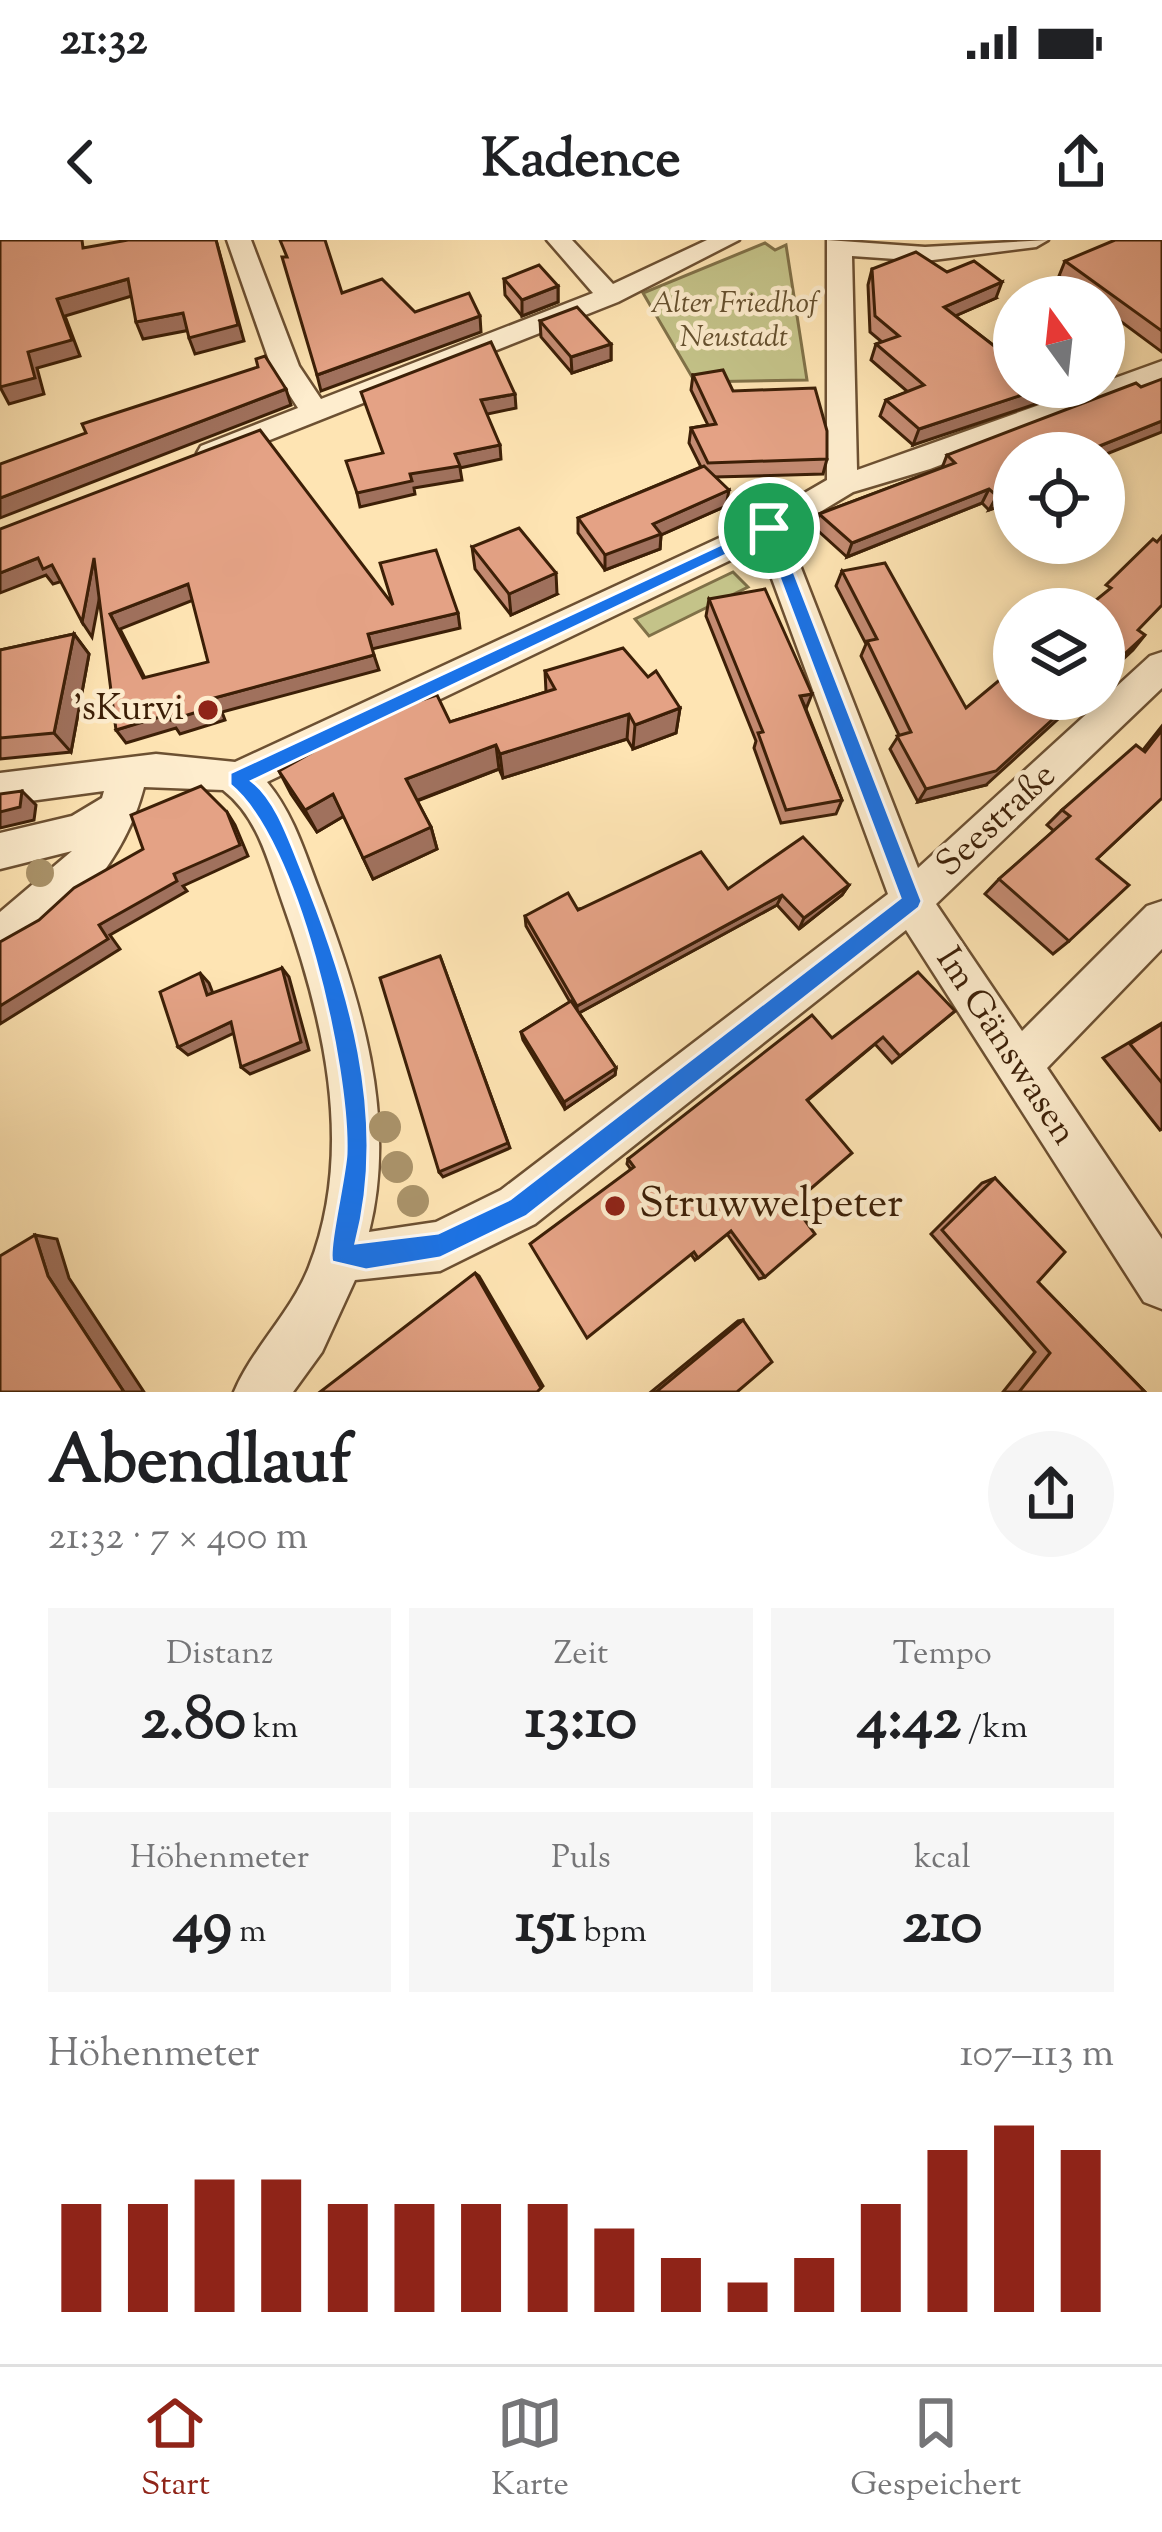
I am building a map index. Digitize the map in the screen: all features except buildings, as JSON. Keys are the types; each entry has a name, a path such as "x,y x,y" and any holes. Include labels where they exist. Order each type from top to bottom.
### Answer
{"street":[{"path":"239,240 285,366 316,412"},
{"path":"559,240 608,296"},
{"path":"172,469 608,296 728,240"},
{"path":"842,484 836,283 840,244 926,254 1036,240"},
{"path":"237,779 769,528 842,484 920,462 1162,370"},
{"name":"Im Gänswasen","path":"769,528 911,901 1162,1284"},
{"name":"Seestraße","path":"341,1253 366,1257 440,1246 518,1207 911,901 1162,666"},
{"path":"0,789 125,791 207,771 237,779 255,794 284,850 317,933 346,1035 358,1148 355,1200 341,1253 283,1366 261,1392"},
{"path":"0,851 81,831 125,791"},
{"path":"0,934 88,867 125,791"},
{"path":"1017,1067 1162,920"}],"green space":[{"name":"Alter Friedhof Neustadt","path":"765,243 775,250 786,245 807,380 695,382 643,293"},
{"path":"733,572 748,587 649,636 635,619"}],"place":[{"name":"'sKurvi","path":"208,710"},
{"name":"Struwwelpeter","path":"615,1206"}],"route":[{"path":"769,528 911,901 518,1207 440,1246 366,1257 341,1253 355,1200 358,1148 356,1094 346,1035 317,933 284,850 255,794 237,779 769,528"}]}
